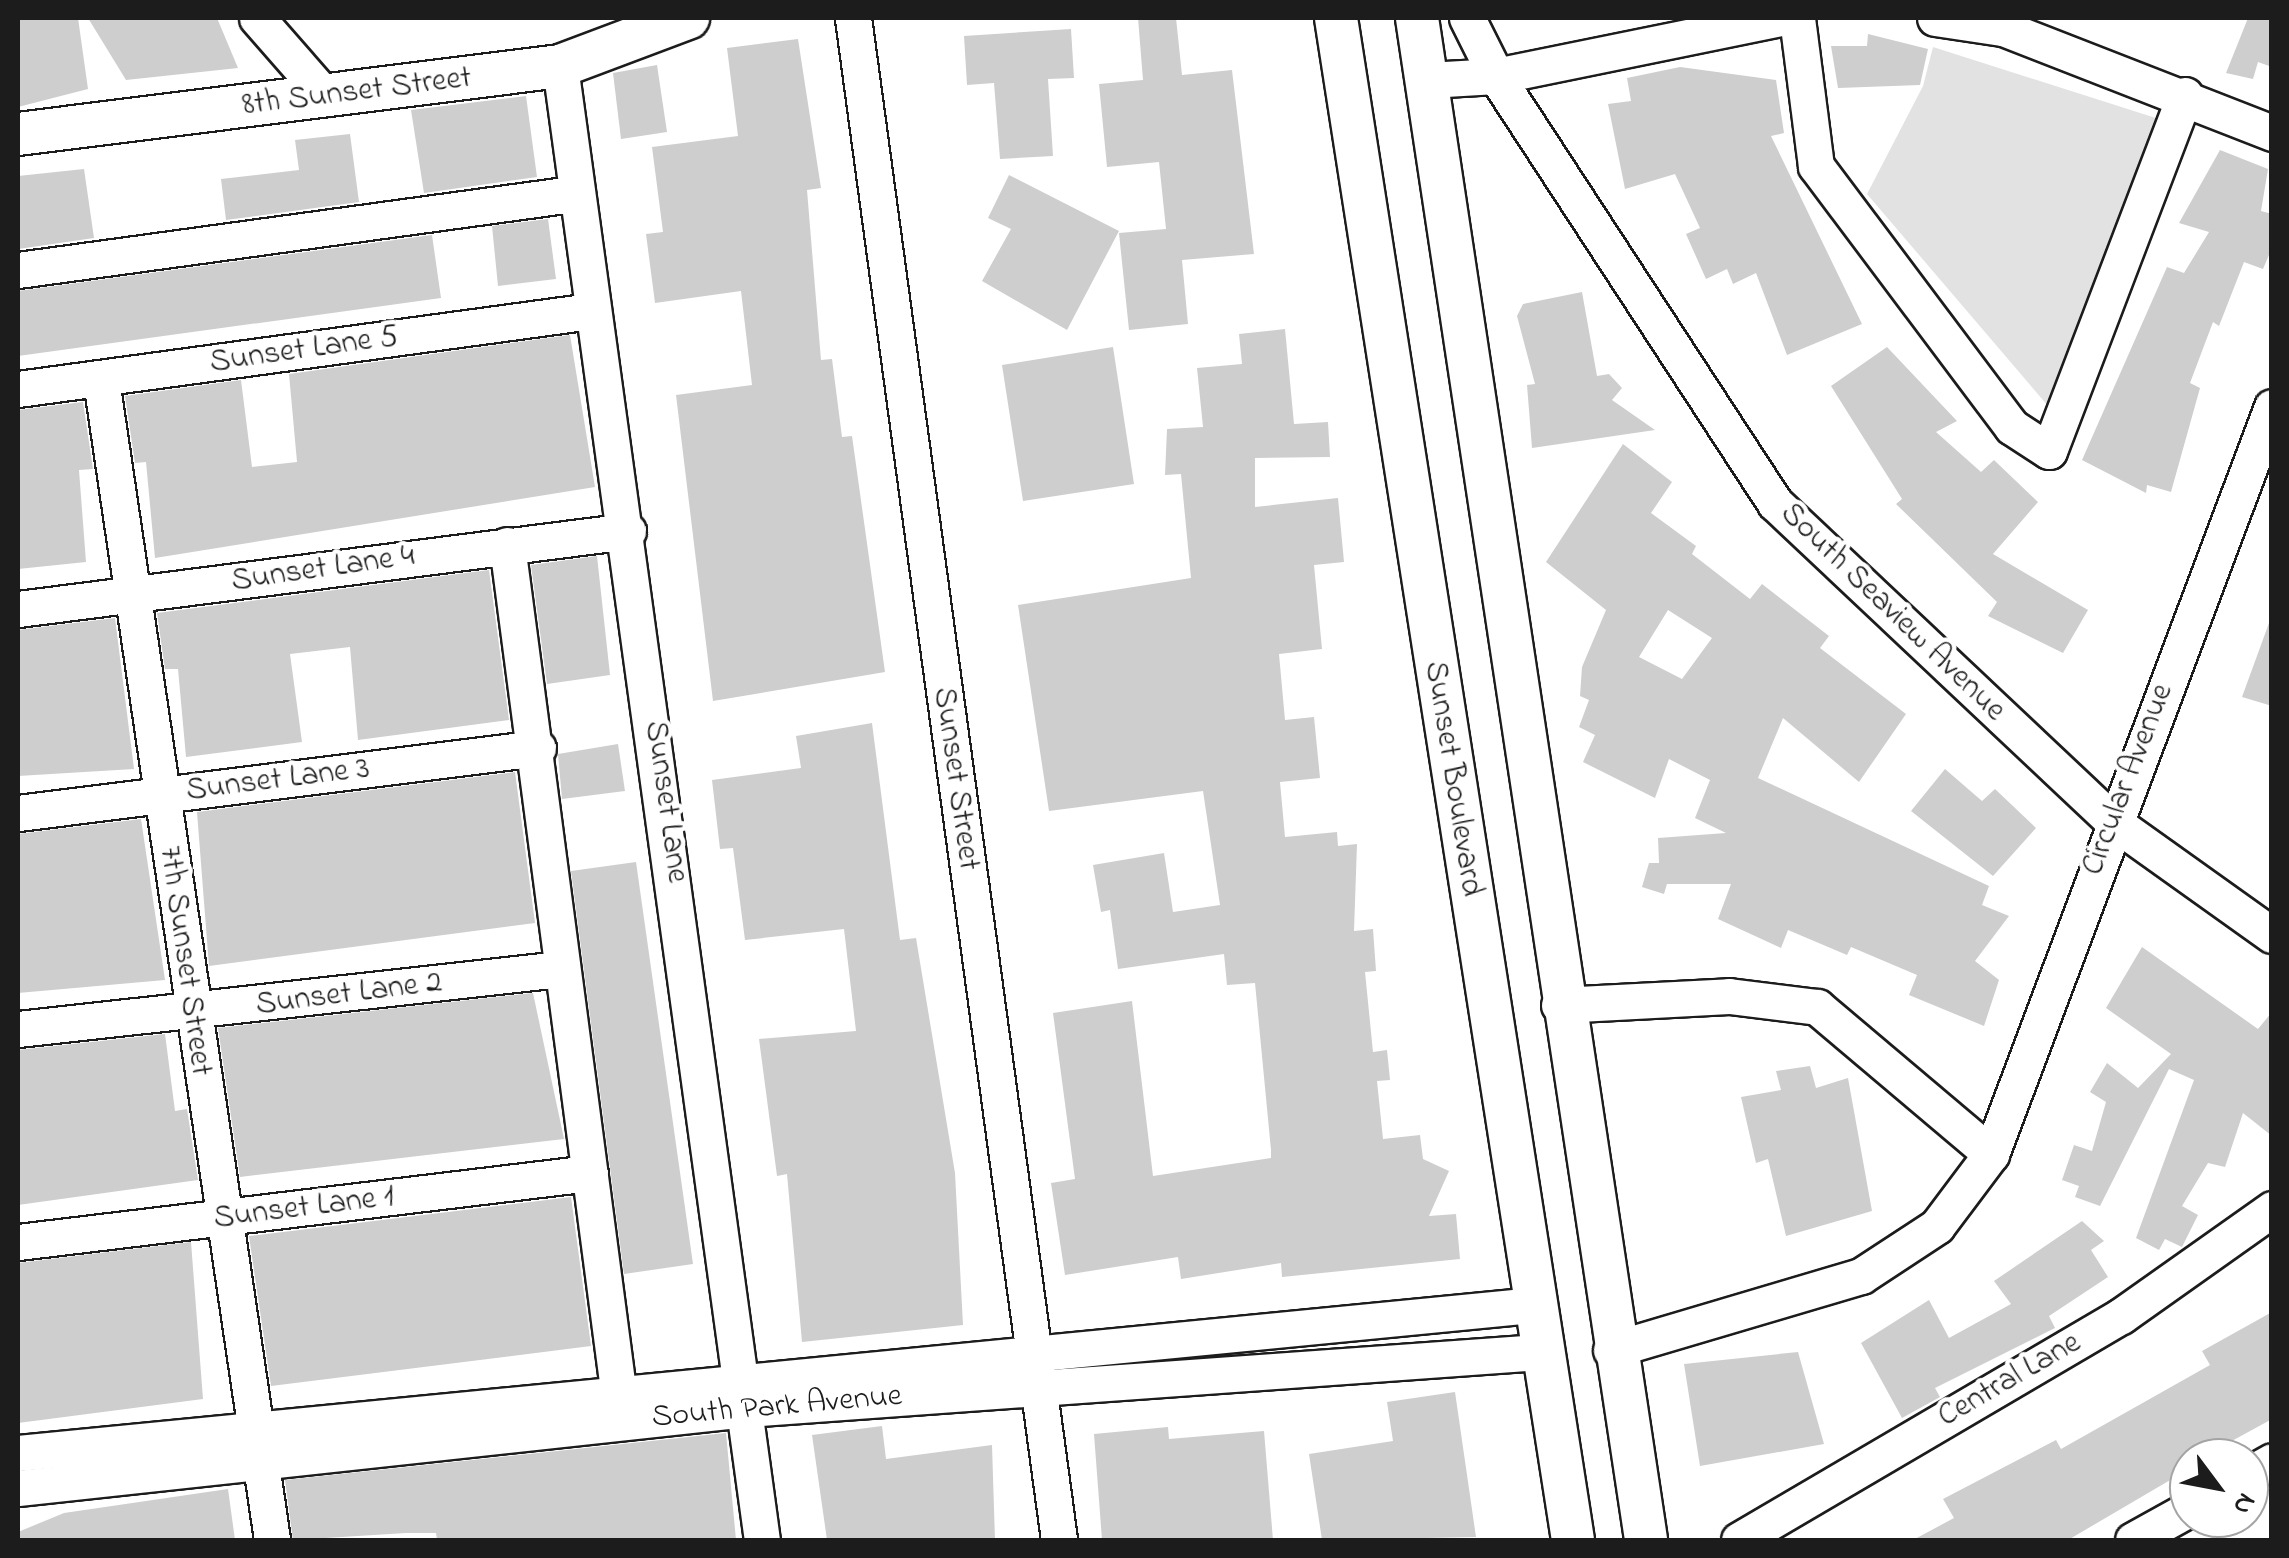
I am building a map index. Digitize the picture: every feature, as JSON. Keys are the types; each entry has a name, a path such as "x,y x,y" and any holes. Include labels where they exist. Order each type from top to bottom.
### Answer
{"main road":[{"name":"8th Sunset Street","path":"18,134 560,66 688,18"},
{"name":"Sunset Boulevard","path":"1336,18 1539,1352 1573,1540"},
{"path":"1417,18 1559,1005 1612,1350 1646,1540"}],"street":[{"path":"257,18 327,98"},
{"name":"Sunset Street","path":"853,18 1059,1540"},
{"name":"South Seaview Avenue","path":"1466,18 1496,76 1775,503 2112,821 2272,934"},
{"path":"1428,80 1496,76 1780,18"},
{"path":"1798,18 1816,166 2012,427 2050,451 2185,96"},
{"path":"1936,18 2003,28 2272,133"},
{"name":"Sunset Lane","path":"560,66 572,194 628,531 762,1540"},
{"path":"18,270 572,194"},
{"name":"Sunset Lane 5","path":"18,389 591,310"},
{"name":"7th Sunset Street","path":"101,380 221,1219 272,1540"},
{"name":"Circular Avenue","path":"1991,1154 2112,821 2272,407"},
{"name":"Sunset Lane 4","path":"18,609 628,531"},
{"path":"507,545 538,748 562,968 618,1390"},
{"name":"Sunset Lane 3","path":"18,813 538,748"},
{"name":"Sunset Lane 2","path":"18,1029 192,1014 562,968"},
{"path":"1559,1005 1729,996 1817,1007 1991,1154 1937,1226 1861,1276 1612,1350"},
{"name":"Sunset Lane 1","path":"18,1242 590,1173"},
{"name":"Central Lane","path":"1740,1540 2121,1316 2272,1208"},
{"name":"South Park Avenue","path":"18,1488 260,1464 1030,1348 1532,1305"},
{"name":"South Park Avenue","path":"18,1453 618,1390 744,1392 1036,1386 1539,1352"},
{"path":"2133,1540 2169,1520"}],"shaded area":[{"path":"1933,47 2159,119 2048,406 1867,194 1923,86"}],"building":[{"path":"18,18 78,18 88,89 18,107"},
{"path":"88,18 217,18 238,68 126,80"},
{"path":"1138,18 1176,18 1182,75 1232,70 1254,254 1182,260 1188,324 1129,330 1119,233 1166,229 1159,162 1107,167 1099,84 1143,80"},
{"path":"2248,18 2272,18 2272,67 2258,62 2253,79 2226,73"},
{"path":"1071,29 1074,78 1048,79 1053,156 1000,159 994,83 967,85 964,36"},
{"path":"1868,34 1928,49 1920,85 1838,88 1831,46 1867,46"},
{"path":"798,39 821,188 807,190 821,360 832,359 842,437 852,436 885,672 713,701 676,395 752,385 741,291 655,303 646,234 663,232 652,147 738,136 727,48"},
{"path":"657,65 667,132 621,139 613,73"},
{"path":"1680,67 1776,80 1784,133 1771,136 1862,324 1787,355 1756,273 1733,284 1727,269 1706,279 1686,234 1700,228 1675,174 1625,189 1608,104 1631,101 1627,78"},
{"path":"526,96 537,177 424,193 411,110"},
{"path":"350,134 359,202 226,220 221,179 299,170 295,140"},
{"path":"2220,150 2268,169 2261,211 2272,214 2272,248 2263,269 2244,262 2219,326 2213,322 2190,383 2200,388 2171,492 2147,485 2146,493 2082,460 2167,267 2184,273 2209,232 2179,223"},
{"path":"84,169 94,238 18,249 18,176"},
{"path":"1009,175 1119,231 1067,330 982,281 1011,229 988,218"},
{"path":"548,219 556,279 498,286 492,226"},
{"path":"432,235 441,298 18,356 18,291"},
{"path":"1582,292 1597,376 1609,374 1622,388 1612,400 1655,430 1532,448 1527,385 1535,384 1517,316 1523,304"},
{"path":"1285,329 1294,424 1328,422 1330,457 1255,458 1255,507 1338,498 1344,562 1314,565 1322,649 1279,654 1285,720 1314,717 1320,778 1280,782 1285,837 1337,832 1338,846 1357,844 1354,931 1373,929 1376,971 1365,972 1373,1052 1387,1050 1390,1080 1377,1081 1383,1139 1420,1135 1423,1159 1449,1171 1429,1216 1456,1214 1460,1259 1282,1277 1281,1263 1181,1279 1178,1257 1065,1275 1051,1183 1075,1179 1053,1013 1132,1001 1153,1176 1271,1158 1271,1150 1255,983 1227,985 1224,954 1118,969 1110,910 1101,912 1093,865 1164,853 1173,912 1220,905 1203,791 1049,811 1018,605 1191,578 1181,474 1165,475 1167,429 1203,427 1197,368 1242,364 1239,334"},
{"path":"570,335 595,487 155,558 146,462 135,463 125,396 241,380 252,467 297,462 289,374"},
{"path":"1113,347 1134,484 1023,501 1002,365"},
{"path":"1887,347 1957,421 1936,432 1981,472 1994,460 2038,502 1993,554 2088,610 2063,653 1988,616 1997,602 1896,504 1902,499 1831,386"},
{"path":"83,402 93,469 79,470 86,562 18,569 18,410"},
{"path":"1623,444 1672,482 1651,513 1696,546 1692,554 1750,599 1762,584 1829,636 1820,648 1906,714 1859,782 1783,718 1758,778 1989,886 1982,905 2009,916 1975,961 1999,980 1984,1026 1909,995 1917,975 1851,947 1847,955 1788,930 1781,948 1718,919 1731,884 1667,884 1664,894 1642,887 1649,863 1659,863 1658,838 1726,833 1695,818 1710,780 1669,759 1655,798 1583,762 1595,735 1579,727 1589,700 1580,696 1582,667 1606,610 1546,562","holes":["1668,610 1712,638 1682,679 1639,657"]},
{"path":"597,556 610,675 547,684 531,565"},
{"path":"489,570 509,720 358,740 350,647 290,654 302,742 186,757 178,669 165,669 157,613"},
{"path":"115,618 134,769 18,776 18,630"},
{"path":"2269,623 2272,624 2272,706 2242,697"},
{"path":"872,723 900,940 916,938 955,1173 963,1325 802,1342 787,1174 777,1176 759,1039 856,1031 844,929 745,940 733,848 720,849 712,780 801,768 796,736"},
{"path":"618,744 625,791 562,799 558,754"},
{"path":"1945,769 1982,801 1995,789 2036,828 1993,876 1911,811"},
{"path":"515,772 535,923 209,966 197,812"},
{"path":"141,819 165,980 18,993 18,834"},
{"path":"636,862 693,1264 624,1274 571,871"},
{"path":"2142,947 2258,1029 2272,1012 2272,1136 2243,1113 2225,1167 2208,1163 2182,1206 2198,1215 2182,1247 2165,1239 2159,1250 2136,1238 2194,1080 2169,1069 2100,1206 2075,1197 2079,1186 2062,1180 2074,1145 2092,1151 2106,1102 2090,1092 2107,1063 2138,1088 2171,1054 2106,1008"},
{"path":"533,993 564,1139 240,1177 218,1028"},
{"path":"165,1034 175,1111 187,1109 198,1180 18,1205 18,1050"},
{"path":"1810,1066 1816,1088 1848,1078 1872,1211 1786,1236 1768,1159 1756,1163 1741,1097 1781,1090 1776,1071"},
{"path":"571,1197 591,1346 271,1386 249,1236"},
{"path":"2082,1221 2104,1241 2091,1250 2108,1277 2049,1316 2055,1328 1935,1388 1940,1397 1902,1418 1861,1343 1929,1300 1949,1338 2011,1304 1994,1281"},
{"path":"191,1242 203,1399 18,1423 18,1263"},
{"path":"2272,1312 2272,1419 2237,1438 2169,1438 2169,1481 2068,1540 1913,1540 1954,1518 1943,1499 2056,1440 2061,1449 2210,1365 2202,1351"},
{"path":"1798,1352 1824,1444 1700,1466 1684,1364"},
{"path":"1455,1392 1476,1537 1322,1540 1309,1454 1393,1441 1387,1402"},
{"path":"882,1426 886,1459 992,1445 995,1540 827,1540 812,1435"},
{"path":"1168,1427 1169,1439 1264,1431 1273,1540 1102,1540 1094,1434"},
{"path":"726,1433 736,1540 437,1540 436,1533 406,1533 293,1540 285,1480"},
{"path":"228,1489 235,1540 18,1540 18,1532 64,1513"}]}
